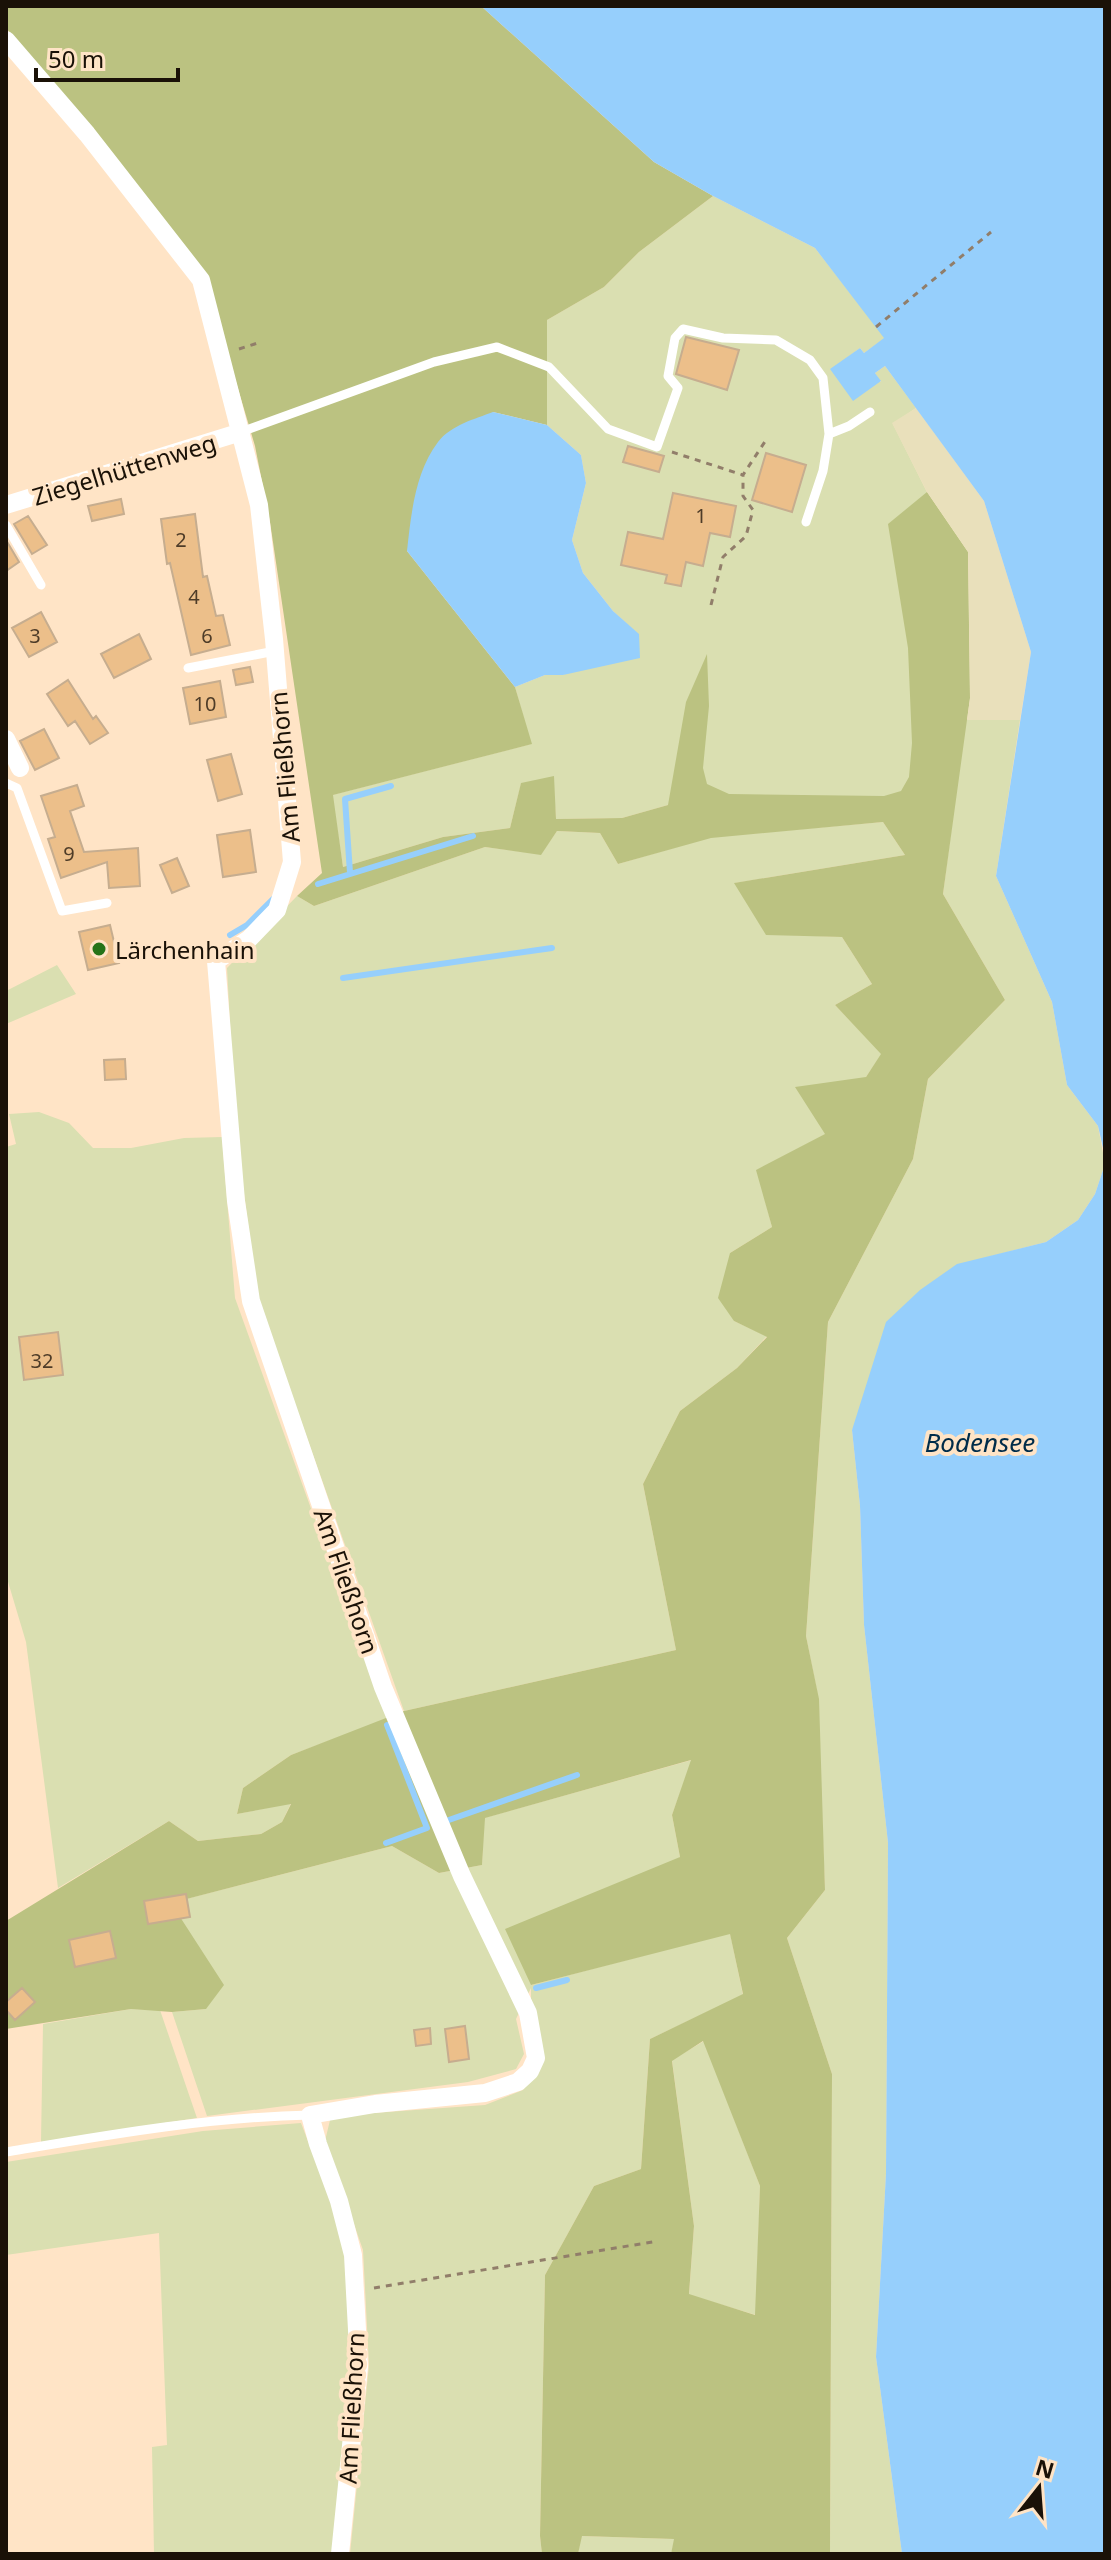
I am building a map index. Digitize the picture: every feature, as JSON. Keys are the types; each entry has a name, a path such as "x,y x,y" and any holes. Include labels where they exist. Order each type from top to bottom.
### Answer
{"street":[{"name":"Am Fließhorn","path":"6,40 87,134 201,280 221,355 259,505 275,651 292,862 277,910 249,939 216,961 233,1173 251,1301 383,1687 462,1876 528,2013 536,2058 530,2071 518,2082 485,2093 375,2104 310,2115 339,2201 353,2255 359,2367 340,2554"},
{"name":"Ziegelhüttenweg","path":"6,505 241,432"},
{"path":"6,739 20,768"}],"lane":[{"path":"241,432 434,362 497,347 549,367 608,429 657,447 678,388 668,376 675,338 683,329 723,338 776,340 810,360 823,378 829,434 823,471 806,522"},
{"path":"829,434 849,426 870,412"},
{"path":"6,525 41,585"},
{"path":"188,668 275,651"},
{"path":"6,783 17,788 62,911 107,903"},
{"path":"6,2152 114,2134 257,2116 310,2115"}],"path":[{"path":"876,327 991,232"},
{"path":"221,355 261,342"},
{"path":"711,605 723,557 746,536 753,510 743,496 743,475 766,440"},
{"path":"657,447 743,475"},
{"path":"355,2291 658,2241"}],"green space":[{"path":"6,6 481,6 654,162 713,196 639,252 604,287 547,320 547,425 493,412 407,551 515,687 532,744 333,795 343,867 443,837 510,828 521,783 554,776 556,819 622,818 668,805 686,702 707,654 709,706 703,768 707,784 729,794 884,796 901,791 909,777 912,743 908,648 888,524 927,492 968,552 970,698 943,894 1005,1000 928,1079 913,1159 828,1322 806,1636 819,1699 825,1890 787,1938 832,2074 830,2554 671,2554 674,2539 582,2536 578,2554 542,2554 545,2275 594,2186 641,2169 650,2039 743,1994 730,1934 531,1985 505,1929 680,1857 672,1815 691,1760 485,1818 482,1865 439,1873 392,1846 171,1903 224,1985 206,2009 172,2012 131,2009 6,2029 6,1921 169,1821 198,1841 261,1834 282,1822 291,1804 237,1814 243,1788 291,1755 404,1711 676,1650 643,1484 680,1411 737,1368 767,1337 734,1321 718,1298 730,1253 772,1227 756,1170 825,1134 795,1087 866,1077 881,1054 835,1005 872,984 842,937 766,935 734,883 905,855 883,822 711,838 618,864 600,833 557,831 541,855 485,847 314,906 297,896 322,873 270,522 255,446 204,274 94,131 6,28","holes":["703,2041 760,2186 755,2315 689,2294 694,2226 672,2061"]},
{"path":"713,196 815,248 885,338 864,353 860,348 831,370 881,382 875,373 885,366 916,408 893,424 927,492 968,552 970,698 967,719 1020,720 996,876 1052,1002 1067,1085 1098,1126 1105,1164 1095,1194 1078,1220 1046,1242 957,1265 852,1430 860,1506 864,1625 888,1843 886,2173 876,2357 902,2554 830,2554 832,2074 787,1938 825,1890 817,1691 806,1636 828,1322 913,1159 928,1079 1005,1000 943,894 953,817 668,805 622,818 556,819 553,777 521,784 510,828 443,837 343,867 332,795 531,744 515,687 545,675 563,675 638,634 613,611 583,573 572,540 586,483 581,455 547,425 547,320 604,287 639,252"},
{"path":"883,822 905,855 735,883 766,934 842,937 872,984 835,1005 882,1054 826,1134 757,1170 772,1227 730,1253 734,1321 767,1336 737,1368 680,1411 643,1484 676,1650 404,1711 258,1300 236,1132 227,968 297,896 314,906 485,847 541,854 557,831 600,833 618,864 711,837"},
{"path":"57,965 76,994 6,1024 6,991"},
{"path":"39,1112 69,1123 93,1148 131,1148 184,1138 222,1137 235,1298 387,1719 291,1755 243,1788 237,1814 291,1803 282,1822 261,1834 198,1841 169,1821 58,1888 26,1642 6,1575 6,1147 16,1144 9,1114"},
{"path":"692,1760 672,1815 680,1857 531,1985 730,1933 743,1995 650,2039 641,2169 594,2186 545,2275 542,2554 350,2554 369,2365 363,2250 325,2141 331,2116 485,2105 523,2090 542,2059 531,2015 531,1988 516,2019 524,2054 516,2069 468,2082 207,2116 172,2012 206,2009 170,1903 392,1846 439,1873 482,1865 484,1818"},
{"path":"131,2009 160,2010 197,2118 41,2142 43,2024"},
{"path":"704,2041 760,2186 756,2315 689,2295 694,2226 672,2060"},
{"path":"301,2123 331,2201 349,2261 353,2367 332,2554 154,2554 152,2447 167,2445 159,2233 6,2255 6,2162 203,2131"},
{"path":"581,2536 675,2539 671,2554 578,2554"}],"sand":[{"path":"916,408 984,501 1031,652 1020,720 967,720 970,698 968,552 927,492 892,423"}],"water":[{"path":"481,6 1105,6 1105,1157 1098,1126 1067,1085 1052,1002 996,876 1031,652 984,501 885,366 875,373 881,381 853,401 830,369 860,348 864,353 884,338 815,248 654,162"},
{"path":"493,412 547,425 581,455 586,483 572,540 583,573 613,611 639,634 640,658 563,675 545,675 515,687 407,551 415,494 430,454 450,431"},
{"name":"Bodensee","path":"1105,1164 1105,2554 902,2554 876,2357 886,2173 888,1843 864,1625 860,1506 852,1430 886,1322 920,1290 957,1264 1046,1242 1078,1220 1095,1194"}],"building":[{"path":"686,337 739,350 727,390 676,374"},
{"path":"628,446 664,456 659,472 623,462"},
{"path":"766,453 806,465 792,512 752,500"},
{"path":"673,493 736,506 730,537 710,533 703,566 686,562 681,586 665,583 667,575 621,565 628,532 663,539"},
{"path":"121,499 124,514 92,521 88,506"},
{"path":"195,514 203,577 207,576 216,616 223,615 230,645 191,655 170,563 167,564 161,519"},
{"path":"28,516 47,545 32,554 14,524"},
{"path":"6,540 19,562 6,571"},
{"path":"41,612 57,642 29,657 12,628"},
{"path":"139,634 151,659 114,678 101,654"},
{"path":"250,667 253,682 236,685 233,670"},
{"path":"68,680 93,719 96,716 108,733 90,744 75,721 68,726 47,694"},
{"path":"220,681 226,717 190,724 183,688"},
{"path":"44,729 59,758 35,770 20,741"},
{"path":"231,754 242,794 218,801 207,760"},
{"path":"77,785 84,806 70,811 84,852 138,848 140,886 109,888 107,862 61,878 48,839 55,837 41,796"},
{"path":"250,830 256,872 223,877 217,835"},
{"path":"177,858 189,886 172,893 160,865"},
{"name":"Lärchenhain","path":"110,925 119,963 88,970 79,932"},
{"path":"125,1059 126,1079 105,1080 104,1060"},
{"path":"58,1332 63,1375 24,1380 19,1337"},
{"path":"186,1894 190,1917 148,1924 144,1901"},
{"path":"110,1931 116,1958 75,1967 69,1940"},
{"path":"22,1988 35,2002 15,2020 6,2010 6,2002"},
{"path":"465,2026 469,2059 449,2062 445,2029"},
{"path":"430,2028 431,2044 416,2046 414,2030"}],"waterway":[{"path":"350,873 345,799 391,786"},
{"path":"318,884 473,836"},
{"path":"230,935 247,925 273,899"},
{"path":"343,978 552,948"},
{"path":"386,1843 427,1828 387,1725"},
{"path":"446,1821 577,1775"},
{"path":"536,1988 567,1980"}],"place":[{"name":"Lärchenhain","path":"99,949"}]}
